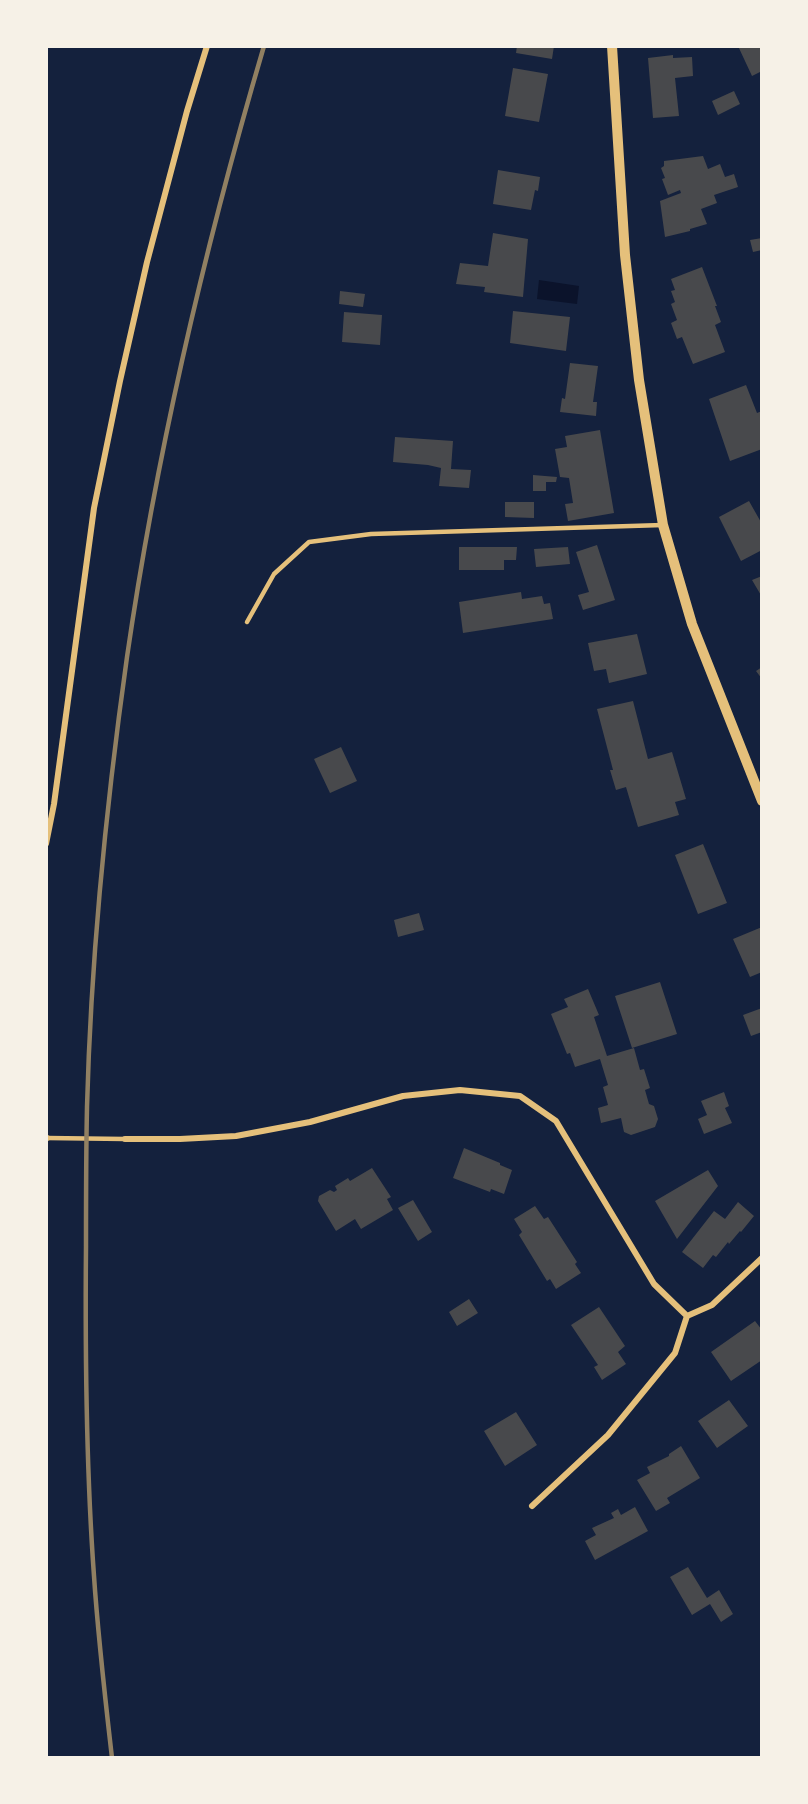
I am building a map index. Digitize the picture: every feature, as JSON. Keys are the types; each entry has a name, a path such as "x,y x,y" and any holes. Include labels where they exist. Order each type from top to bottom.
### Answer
{"street":[{"path":"46,844 54,804 94,508 101,473 147,262 187,111 207,46"},
{"path":"612,46 626,267 639,380 663,525 692,624 762,801"},
{"path":"124,1139 237,1136 310,1122 403,1096 460,1090 520,1096 556,1121 654,1284 687,1316"},
{"path":"532,1506 608,1436 675,1353 687,1316 712,1305 762,1258"}],"lane":[{"path":"247,622 274,574 309,542 371,534 663,525"},
{"path":"47,1138 124,1139"}],"water":[{"path":"539,280 579,286 577,304 537,299"}],"building":[{"path":"517,46 554,46 552,59 516,53"},
{"path":"738,46 762,46 762,71 752,76"},
{"path":"673,55 673,58 692,57 693,76 675,78 679,116 653,118 648,58"},
{"path":"513,68 548,74 539,122 505,116"},
{"path":"734,91 740,104 718,115 712,101"},
{"path":"703,156 708,169 720,164 725,177 734,174 738,187 714,195 717,203 701,209 707,224 665,237 660,201 681,193 680,190 668,195 662,179 665,178 661,168 664,166 664,161"},
{"path":"498,170 540,177 531,210 493,204"},
{"path":"493,233 528,239 523,297 484,292 485,287 456,284 460,263 488,266"},
{"path":"762,238 762,250 753,252 750,240"},
{"path":"702,267 717,306 715,306 721,322 715,325 725,352 693,364 682,337 677,339 671,323 677,320 671,304 675,302 671,291 675,290 671,279"},
{"path":"340,291 365,294 363,307 339,304"},
{"path":"513,311 570,317 566,351 510,343"},
{"path":"344,312 382,315 380,345 342,342"},
{"path":"570,363 598,366 593,402 597,402 596,416 560,412 562,398 565,399"},
{"path":"746,385 757,413 762,411 762,449 730,461 709,399"},
{"path":"600,430 614,513 568,521 565,504 573,503 569,478 560,477 555,449 567,447 565,436"},
{"path":"395,437 453,441 451,469 471,470 469,488 439,486 441,468 393,462"},
{"path":"533,475 557,477 556,482 546,482 546,491 533,491"},
{"path":"749,501 762,524 762,550 741,561 719,517"},
{"path":"505,502 534,502 534,518 505,517"},
{"path":"597,545 615,600 583,610 578,595 589,592 576,552"},
{"path":"459,547 517,547 516,560 504,560 504,570 459,570"},
{"path":"568,547 570,564 536,567 534,549"},
{"path":"762,576 762,597 752,580"},
{"path":"521,592 522,599 542,596 544,604 550,603 553,619 463,633 459,602"},
{"path":"637,634 647,674 609,683 606,669 594,671 588,643"},
{"path":"762,667 762,679 756,671"},
{"path":"633,701 648,759 672,752 686,799 675,802 679,815 638,827 626,787 616,790 597,709"},
{"path":"341,747 357,781 330,793 314,759"},
{"path":"703,844 727,903 698,914 675,855"},
{"path":"419,913 424,930 398,937 394,920"},
{"path":"762,927 762,972 750,977 733,939"},
{"path":"660,982 677,1034 632,1048 615,996"},
{"path":"588,989 599,1015 594,1017 607,1056 634,1048 640,1070 644,1069 650,1088 645,1090 649,1104 654,1106 658,1119 655,1127 631,1135 624,1132 621,1118 601,1123 598,1108 608,1105 603,1087 608,1085 600,1059 575,1067 570,1053 567,1054 551,1014 568,1007 564,999"},
{"path":"762,1008 762,1032 751,1036 743,1015"},
{"path":"724,1092 729,1106 725,1108 732,1123 704,1134 698,1119 707,1115 701,1101"},
{"path":"464,1148 512,1170 504,1194 491,1189 490,1192 453,1178"},
{"path":"372,1168 391,1197 387,1199 393,1210 361,1229 355,1219 336,1231 318,1201 319,1196 330,1190 334,1192 337,1190 335,1186 348,1178 350,1181"},
{"path":"708,1170 718,1186 677,1239 655,1201"},
{"path":"413,1200 432,1232 418,1241 398,1208"},
{"path":"738,1202 754,1216 716,1257 713,1255 703,1268 682,1252 714,1211 725,1219"},
{"path":"535,1206 544,1219 548,1217 577,1262 575,1264 581,1273 556,1289 550,1279 547,1281 519,1235 522,1232 514,1219"},
{"path":"469,1299 478,1313 457,1326 449,1312"},
{"path":"599,1307 625,1346 618,1352 626,1364 602,1380 594,1367 598,1365 571,1325"},
{"path":"755,1321 762,1330 762,1360 731,1381 711,1352"},
{"path":"729,1400 748,1426 717,1448 698,1421"},
{"path":"516,1412 537,1445 505,1466 484,1431"},
{"path":"681,1446 700,1478 667,1498 670,1503 656,1511 637,1480 650,1473 647,1467 669,1456"},
{"path":"635,1507 648,1531 595,1560 585,1541 596,1535 592,1528 614,1518 611,1513 618,1509 621,1515"},
{"path":"688,1567 707,1598 719,1590 733,1614 721,1622 710,1604 692,1615 670,1577"}],"railway":[{"path":"112,1758 94,1576 89,1494 86,1370 87,1107 92,994 101,881 112,769 127,657 168,426 222,197 264,46"}]}
